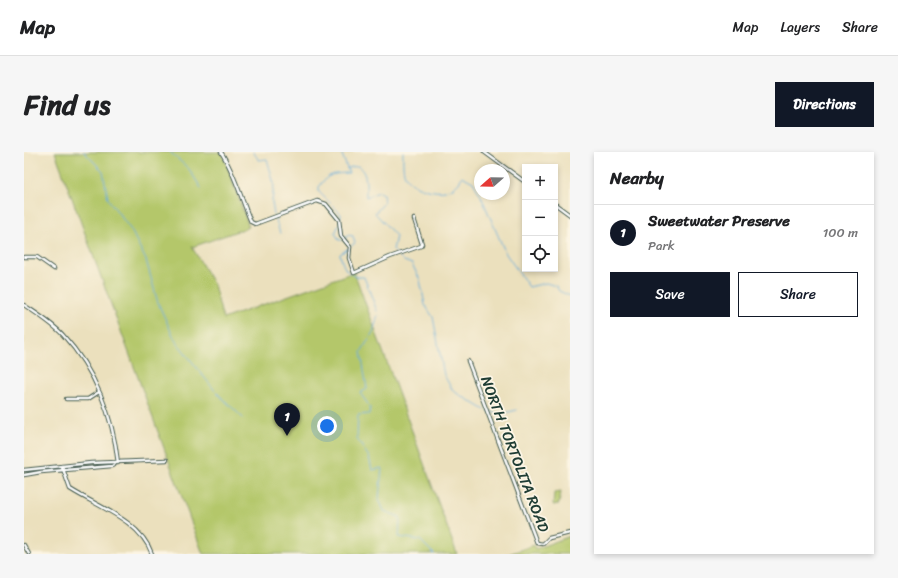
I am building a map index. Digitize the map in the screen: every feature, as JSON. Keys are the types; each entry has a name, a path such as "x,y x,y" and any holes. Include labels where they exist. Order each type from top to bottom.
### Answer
{"street":[{"path":"221,152 231,167 236,188 251,222 255,224 316,201 326,204 339,220 339,231 341,236 350,247 349,258 354,273 390,257 418,248 422,244 414,219"},
{"path":"484,152 522,180"},
{"path":"558,206 570,215"},
{"path":"24,257 37,257 54,269"},
{"path":"24,305 63,335 87,368 99,392 116,439 117,463"},
{"name":"NORTH TORTOLITA ROAD","path":"468,361 537,543 543,544 549,538 570,533"},
{"path":"66,399 88,399 99,392"},
{"path":"24,470 111,462 117,463 166,460"},
{"path":"24,475 112,466 117,463"},
{"path":"62,466 70,489 132,526 146,540 152,554"},
{"path":"24,545 29,554"}],"green space":[{"path":"55,152 222,152 249,227 192,247 214,285 223,319 354,272 457,554 203,554"},
{"path":"561,492 559,504 553,505 554,493"},
{"path":"570,536 570,554 509,554 534,545 535,549"}],"waterway":[{"path":"84,152 103,171 108,199 131,230 146,260 158,303 175,340 216,392 243,418"},
{"path":"170,152 189,169 201,188"},
{"path":"253,152 259,160 267,159 274,184 272,202 274,215"},
{"path":"340,222 341,214 319,192 319,187 331,175 349,173 341,152"},
{"path":"403,152 404,173 407,179 414,185 425,189 447,191 459,183 462,176 473,182 480,194 506,254 529,287 546,283 556,286 559,291 570,296"},
{"path":"347,168 358,166 363,172 366,180 366,197 379,192 383,194 384,203 375,213 396,236 393,250 404,261 412,264 420,280 425,305 433,317 444,375 453,391 485,410"},
{"path":"275,218 280,233"},
{"path":"339,225 335,233 339,240 342,240"},
{"path":"345,239 348,235 353,236 355,243 351,246"},
{"path":"349,248 340,254 343,264 350,274 358,277 364,277 377,311"},
{"path":"378,315 373,332 361,352 367,389 360,393 370,407 369,414 358,415 357,439 369,457 372,470 382,468 379,499 384,511 400,517 399,537 420,540 434,554"},
{"path":"488,411 500,414 517,410"}],"place":[{"name":"Sweetwater Preserve","path":"287,436"}]}
